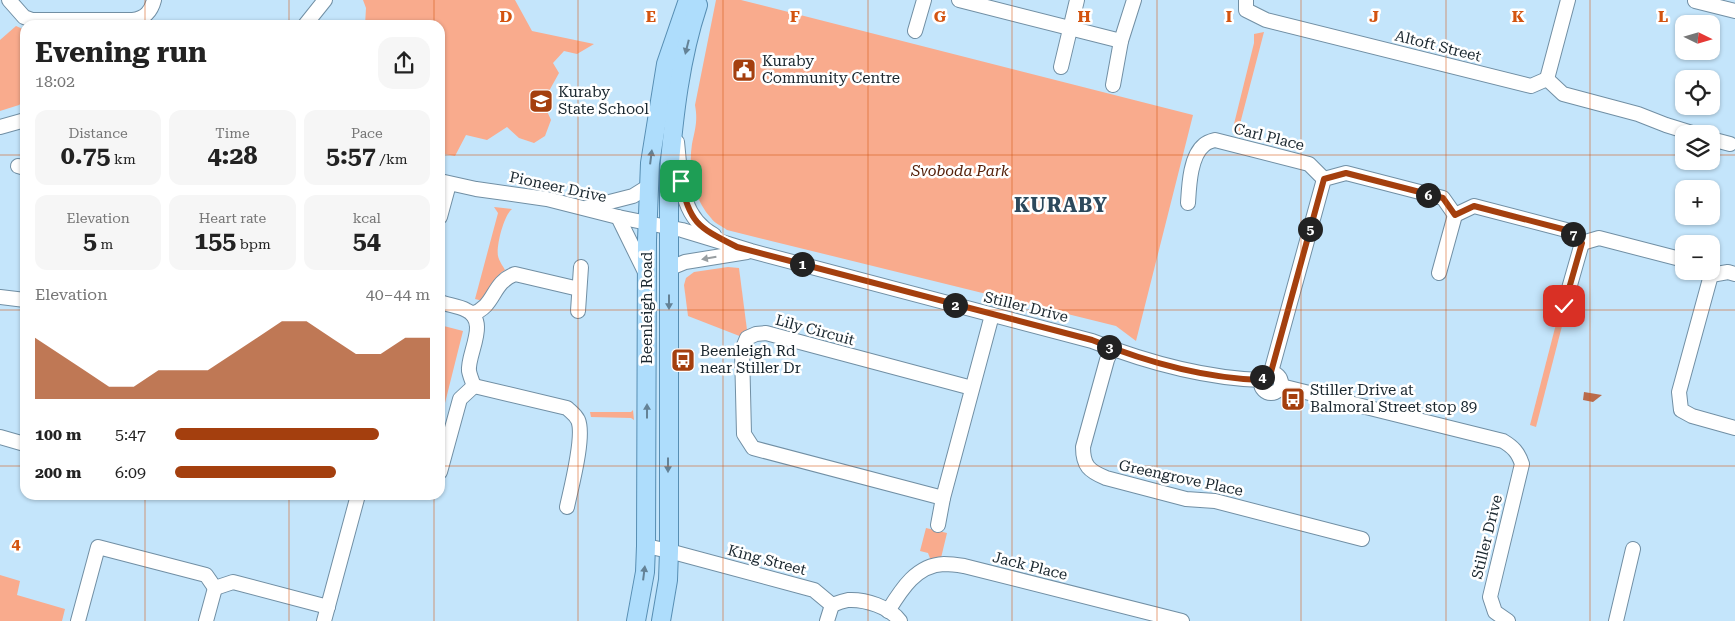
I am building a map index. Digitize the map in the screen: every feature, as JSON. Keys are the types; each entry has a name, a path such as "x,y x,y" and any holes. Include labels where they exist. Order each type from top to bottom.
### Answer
{"main road":[{"name":"Beenleigh Road","path":"636,621 645,572 646,546 647,223 649,186 654,135 666,64 688,0"},
{"name":"Beenleigh Road","path":"661,621 668,580 669,551 669,172 674,114 684,61 700,0"}],"street":[{"path":"9,0 24,16 40,20 141,19 148,14 154,0"},
{"path":"309,20 325,0"},
{"path":"915,31 924,0"},
{"path":"959,0 1121,41"},
{"path":"1061,67 1077,0"},
{"path":"1113,85 1121,41 1134,0"},
{"name":"Altoft Street","path":"1246,0 1246,10 1266,20 1531,86 1547,79"},
{"path":"1568,0 1547,79 1563,94 1638,114 1675,128"},
{"path":"1695,1 1735,11"},
{"path":"674,114 681,181 691,216 704,230 737,247"},
{"path":"0,127 20,121"},
{"name":"Carl Place","path":"1188,203 1190,180 1197,153 1205,144 1215,140 1309,164 1324,179"},
{"path":"1720,141 1730,144"},
{"path":"1266,376 1324,179 1346,173 1443,198 1455,215"},
{"name":"Pioneer Drive","path":"445,183 547,199 618,217 668,227"},
{"path":"585,208 633,196 649,186"},
{"path":"1439,273 1455,215 1474,206 1570,231 1582,243"},
{"path":"618,217 647,277"},
{"name":"Stiller Drive","path":"668,227 751,251 1092,340 1129,355 1208,376 1231,379 1279,376 1281,386 1503,441 1524,451 1490,597 1491,617 1508,621"},
{"path":"1582,243 1599,238 1675,258"},
{"path":"1564,306 1582,243"},
{"path":"668,269 685,262 751,251"},
{"path":"578,312 581,267"},
{"path":"1720,272 1735,274"},
{"path":"472,314 480,312 488,304 499,284 505,278 515,274 579,289"},
{"path":"1707,280 1679,392 1681,410 1692,416 1735,428"},
{"path":"0,297 20,299"},
{"path":"445,303 466,309 472,314 476,323 477,334 469,370 474,386"},
{"path":"938,526 943,498 992,315"},
{"name":"Lily Circuit","path":"943,498 753,448 744,434 742,350 748,338 756,334 766,333 972,388"},
{"name":"Greengrove Place","path":"1112,348 1106,360 1083,447 1083,458 1087,466 1094,473 1106,478 1186,499 1215,501 1362,539"},
{"path":"445,454 460,399 474,386"},
{"path":"474,386 567,408 574,413 579,424 578,457 567,507"},
{"path":"0,438 20,443"},
{"path":"324,621 357,500"},
{"name":"King Street","path":"646,546 814,590 832,605"},
{"path":"78,621 98,547 206,575 215,588 206,621"},
{"path":"1616,621 1633,549"},
{"name":"Jack Place","path":"888,611 902,588 912,577 928,568 943,564 964,566 1182,621"},
{"path":"215,588 233,582 328,607"},
{"path":"827,621 832,605 848,600 880,606 900,621"}],"green space":[{"path":"363,0 515,0 532,31 594,44 577,54 564,51 553,63 559,73 543,102 551,120 545,136 534,143 519,138 507,127 487,140 466,135 455,156 445,154 445,20 365,20 366,8"},
{"name":"Svoboda Park","path":"716,0 741,0 1193,115 1136,341 1116,326 727,230 714,221 705,210 696,193 693,183 691,154 696,120 695,105"},
{"path":"16,26 20,28 20,104 0,111 0,40"},
{"path":"1264,32 1241,120 1240,132 1232,132 1254,43 1254,34"},
{"path":"494,207 512,209 506,217 498,245 499,258 505,270 497,276 483,301 475,299 498,213"},
{"path":"728,267 739,268 747,330 742,337 688,316 684,285 686,278 694,272"},
{"path":"1556,324 1562,326 1536,427 1530,425"},
{"path":"445,326 463,331 445,403"},
{"path":"633,410 634,420 631,418 591,417 590,412 631,412"},
{"path":"926,528 947,533 941,558 931,561 928,553 920,551"},
{"path":"0,575 20,581 17,595 65,609 62,621 0,621"}],"shaded area":[{"path":"1584,392 1602,395 1593,402 1583,400"}],"place":[{"name":"Kuraby Community Centre","path":"744,70"},
{"name":"Kuraby State School","path":"541,101"},
{"name":"Beenleigh Rd near Stiller Dr","path":"683,360"},
{"name":"Stiller Drive at Balmoral Street stop 89","path":"1293,399"}],"district":[{"name":"KURABY","path":"1061,205"}],"route":[{"path":"681,181 686,203 694,220 704,230 737,247 1092,340 1129,355 1208,376 1261,380 1265,374 1271,372 1324,179 1346,173 1443,198 1455,215 1474,206 1570,231 1582,243 1564,306"}]}
